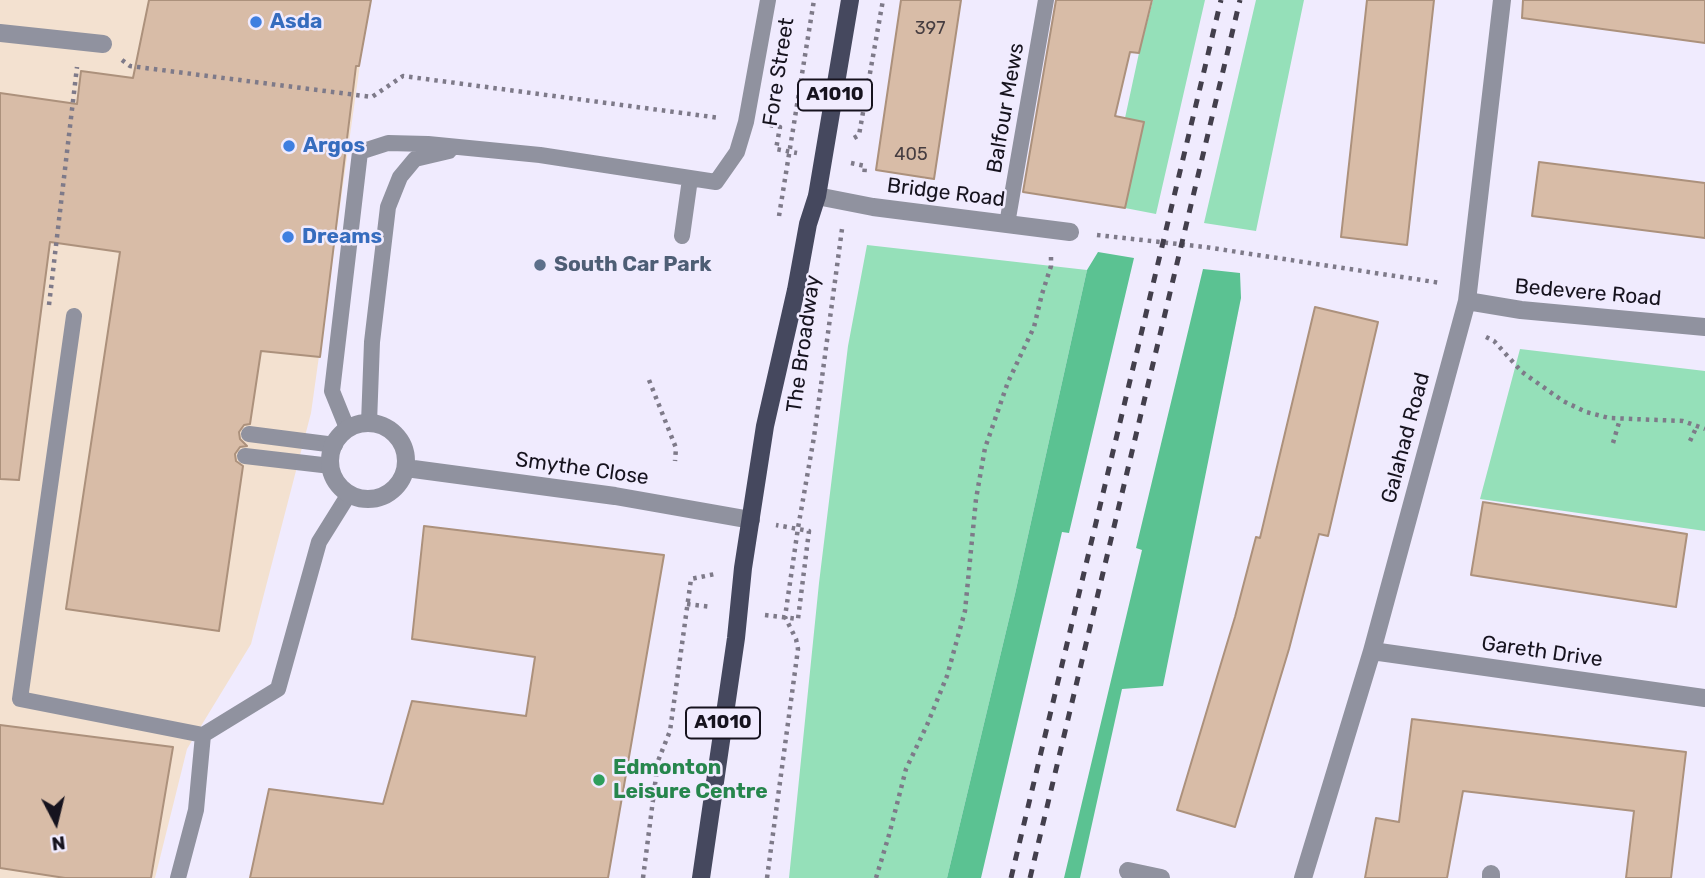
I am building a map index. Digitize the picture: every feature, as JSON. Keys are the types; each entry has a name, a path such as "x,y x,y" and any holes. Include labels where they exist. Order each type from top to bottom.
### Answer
{"main road":[{"name":"A1010","path":"817,197 850,0"},
{"name":"The Broadway","path":"701,878 765,426 808,224 817,197"}],"street":[{"name":"Galahad Road","path":"1303,878 1372,651 1467,301 1502,0"},
{"path":"0,33 103,44"},
{"name":"Bridge Road","path":"817,197 873,207 1061,231"},
{"name":"Bedevere Road","path":"1467,301 1521,310 1705,327"},
{"path":"369,423 382,425 392,431 403,445 407,457 406,467 397,487 383,496 365,499 349,494 338,483 331,466 332,449 347,428 369,423"},
{"name":"Smythe Close","path":"406,467 615,496 751,520"},
{"name":"Gareth Drive","path":"1372,651 1705,698"},
{"path":"1128,871 1161,878"}],"lane":[{"path":"347,428 332,391 360,152 388,144 428,144 540,155 716,182 737,152 746,122 768,0"},
{"name":"Balfour Mews","path":"1007,223 1046,0"},
{"path":"369,423 372,342 388,207 400,177 415,159 440,152 472,148"},
{"path":"682,236 690,178"},
{"path":"74,316 20,699 203,735 278,689 319,542 349,494"},
{"path":"249,434 335,444"},
{"path":"245,456 331,466"},
{"path":"178,878 196,810 203,735"}],"path":[{"name":"Fore Street","path":"780,127 776,149 787,151 814,0"},
{"path":"74,316 48,312 80,41"},
{"path":"103,44 130,66 372,97 403,76 732,120"},
{"name":"The Broadway","path":"768,878 798,649 785,617 814,437 842,229 817,197"},
{"path":"876,878 906,769 947,676 965,611 976,499 985,448 1007,382 1034,327 1061,231 1205,247 1444,284 1454,287 1467,301"},
{"path":"1480,334 1494,341 1522,372 1563,401 1586,412 1609,418 1683,421 1705,429"},
{"path":"649,380 676,448 675,461"},
{"path":"1613,443 1620,418"},
{"path":"1690,441 1697,426"},
{"path":"798,528 809,530 798,619"},
{"path":"643,878 658,761 670,731 691,579 743,568"}],"shaded area":[{"path":"0,0 369,0 311,413 251,644 187,749 155,878 0,878"}],"green space":[{"path":"1153,0 1205,0 1156,214 1125,208 1125,118"},
{"path":"1256,0 1304,0 1256,231 1204,223"},
{"path":"867,245 1087,270 1015,594 947,878 789,878 819,583 848,346"},
{"path":"1098,252 1134,258 1069,533 1062,532 981,878 947,878 1015,594 1087,270"},
{"path":"1203,269 1240,273 1241,298 1163,686 1122,689 1080,878 1064,878 1142,550 1136,548"},
{"path":"1520,349 1705,371 1705,531 1480,499"}],"building":[{"path":"149,0 371,0 359,66 356,66 320,357 261,351 250,424 244,425 239,432 240,439 247,446 240,447 235,454 236,461 243,466 219,631 66,609 120,252 50,242 19,480 0,479 0,93 77,104 81,71 133,78"},
{"path":"901,0 961,0 934,179 876,170"},
{"path":"1056,0 1152,0 1139,53 1130,52 1115,116 1144,122 1125,208 1023,192"},
{"path":"1367,0 1434,0 1407,245 1341,237"},
{"path":"1523,0 1705,0 1705,43 1522,18"},
{"path":"1539,162 1705,183 1705,238 1532,216"},
{"path":"1315,307 1378,322 1328,536 1319,534 1289,649 1235,827 1177,810 1256,537 1260,538"},
{"path":"1483,502 1687,534 1676,607 1471,575"},
{"path":"424,526 664,555 608,878 250,878 269,789 383,804 412,701 526,716 535,657 412,639"},
{"path":"1412,719 1686,752 1671,878 1626,878 1634,811 1463,791 1447,878 1365,878 1376,818 1399,822"},
{"path":"0,725 173,747 151,878 65,878 0,868"}],"railway":[{"path":"1011,878 1221,0"},
{"path":"1030,878 1240,0"}],"place":[{"name":"Asda","path":"256,22"},
{"name":"Argos","path":"289,146"},
{"name":"Dreams","path":"288,237"},
{"name":"South Car Park","path":"540,265"},
{"name":"Edmonton Leisure Centre","path":"599,780"}]}
